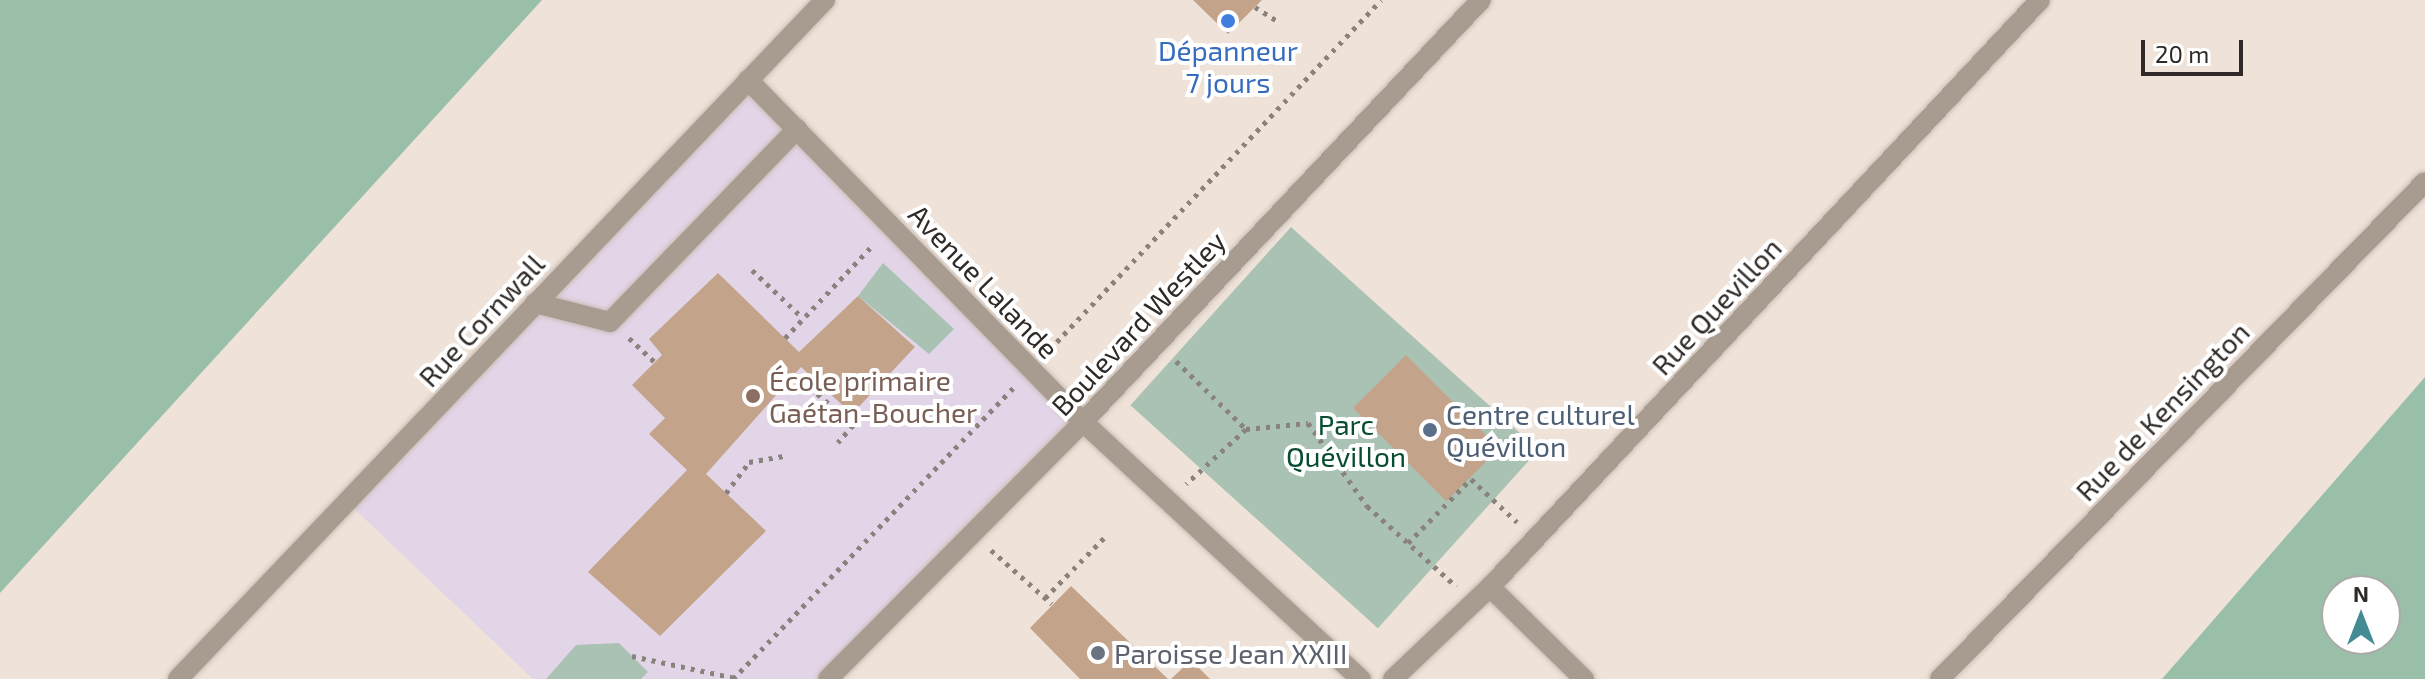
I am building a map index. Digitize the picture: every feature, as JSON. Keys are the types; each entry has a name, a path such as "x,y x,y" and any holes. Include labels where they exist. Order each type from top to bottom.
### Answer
{"street":[{"name":"Rue Cornwall","path":"178,679 825,0"},
{"name":"Boulevard Westley","path":"828,679 1083,422 1481,0"},
{"name":"Rue Quevillon","path":"1393,679 1490,587 2040,0"},
{"name":"Avenue Lalande","path":"748,80 1083,422 1361,679"},
{"path":"535,303 610,322 797,129"},
{"name":"Rue de Kensington","path":"1940,679 2425,182"},
{"path":"1490,587 1584,679"}],"path":[{"name":"Boulevard Westley","path":"737,678 1381,0"},
{"path":"1255,7 1277,21"},
{"path":"785,338 892,226"},
{"path":"752,270 803,318"},
{"path":"1158,343 1246,429"},
{"path":"795,374 853,425 838,442"},
{"path":"1168,501 1246,429 1308,423 1367,506 1474,603"},
{"path":"726,493 749,462 783,456"},
{"path":"1408,543 1471,479 1535,539"},
{"path":"972,534 1052,604"},
{"path":"1045,598 1104,538"},
{"path":"632,656 737,678"}],"shaded area":[{"name":"École primaire Gaétan-Boucher","path":"748,80 1083,422 828,679 533,679 347,502"}],"green space":[{"path":"0,0 542,0 0,593"},
{"name":"Parc Quévillon","path":"1291,227 1538,450 1378,628 1130,405"},
{"path":"883,263 954,329 929,354 858,296"},
{"path":"2425,377 2425,679 2162,679"},
{"path":"619,643 648,672 641,679 546,679 576,645"}],"building":[{"name":"Dépanneur 7 jours","path":"1193,0 1262,0 1228,34"},
{"path":"718,273 799,352 858,296 915,347 852,414 801,367 706,474 766,531 660,636 588,572 687,470 649,434 665,418 632,385 662,355 649,339"},
{"name":"Centre culturel Quévillon","path":"1406,355 1499,448 1446,501 1353,408"},
{"name":"Paroisse Jean XXIII","path":"1071,586 1168,679 1080,679 1030,628"},
{"name":"Paroisse Jean XXIII","path":"1191,660 1210,679 1171,679"}],"place":[{"name":"Dépanneur 7 jours","path":"1228,21"},
{"name":"École primaire Gaétan-Boucher","path":"753,396"},
{"name":"Centre culturel Quévillon","path":"1430,430"},
{"name":"Paroisse Jean XXIII","path":"1098,653"}]}
